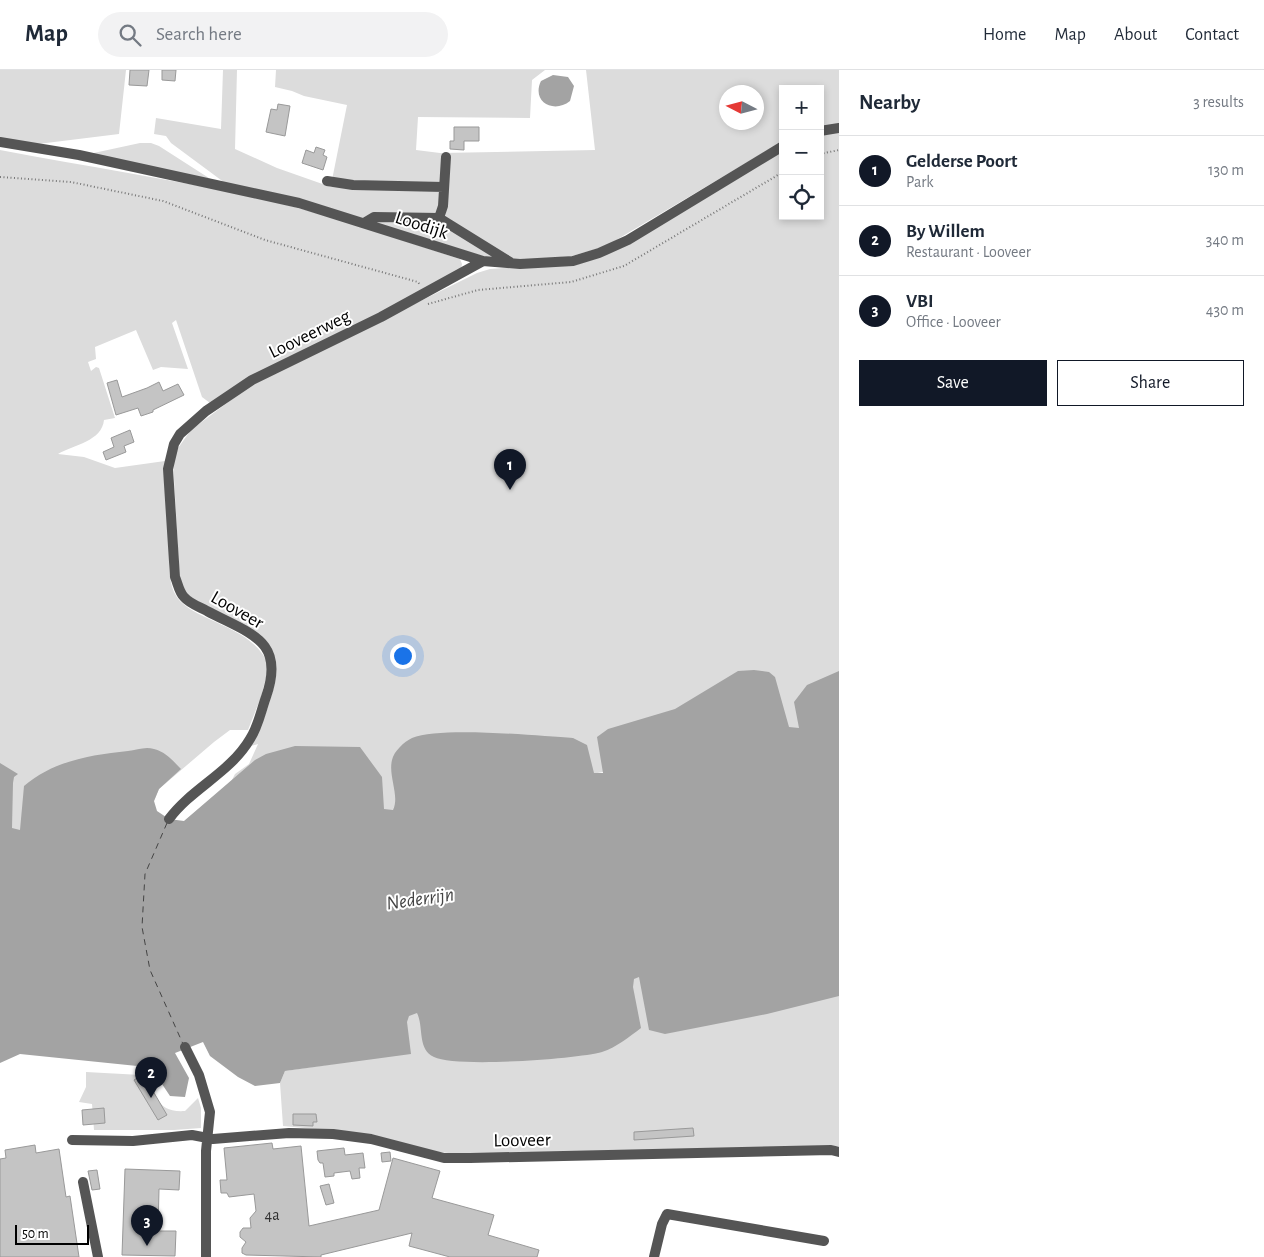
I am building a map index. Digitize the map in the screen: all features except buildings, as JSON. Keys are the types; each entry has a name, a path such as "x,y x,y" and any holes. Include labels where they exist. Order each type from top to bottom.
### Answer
{"street":[{"path":"824,130 839,128"},
{"name":"Loodijk","path":"0,142 79,155 299,203 483,261 510,263 573,261 599,253 628,240 779,148"},
{"path":"439,218 446,157"},
{"path":"327,181 353,185 444,187"},
{"path":"364,223 374,217 439,218 510,263"},
{"name":"Looveerweg","path":"170,457 174,444 180,434 200,416 252,380 426,293 483,261"},
{"name":"Looveer","path":"169,819 178,807 228,765 251,739 270,684 273,663 267,649 256,638 190,602 180,591 175,577 169,495 170,457"},
{"path":"185,1047 199,1075 210,1106 206,1151 206,1257"},
{"name":"Looveer","path":"72,1140 133,1141 192,1135 208,1138 290,1133 333,1134 371,1140 444,1158 831,1150 839,1152"},
{"path":"83,1182 98,1257"},
{"path":"654,1257 662,1224 667,1214 824,1241"}],"path":[{"path":"824,153 839,150"},
{"path":"0,177 71,182 163,201 265,240 418,282 426,293"}],"shaded area":[{"path":"0,70 126,70 119,134 38,144 0,139"},
{"path":"223,70 237,70 235,149 277,168 331,187 434,189 441,194 441,210 435,216 361,218 225,183 171,143 166,136 154,134 156,118 221,129"},
{"path":"276,70 545,70 532,80 530,118 418,117 416,150 440,153 595,150 586,70 839,70 839,124 824,126 824,85 779,85 779,143 606,246 572,256 515,261 445,218 448,184 332,180 347,105 304,96 275,87"},
{"path":"839,132 839,714 797,729 603,772 392,810 183,822 231,782 235,774 249,764 258,744 251,746 270,702 276,666 274,657 187,594 180,583 173,461 178,448 191,430 251,385 477,273 490,269 575,263 674,217 779,153 779,220 824,220 824,134"},
{"path":"140,143 151,143 159,146 212,180 89,154"},
{"path":"0,150 175,181 279,203 347,222 460,259 462,264 461,270 210,403 202,397 176,320 172,323 188,369 161,367 153,370 136,330 95,347 96,359 88,362 91,371 96,367 99,368 115,418 104,420 102,427 93,438 58,454 84,457 115,468 165,461 169,569 174,592 181,602 192,610 249,640 261,651 269,666 261,697 248,730 230,730 214,742 159,789 154,801 20,831 0,830"},
{"path":"373,222 440,223 497,258 495,260"},
{"path":"839,924 839,1146 459,1154 428,1151 358,1133 283,1126 280,1083 285,1071 346,1062 342,1022"},
{"path":"86,1072 141,1075 162,1105 175,1111 185,1111 198,1098 201,1108 201,1128 94,1130 92,1104 79,1102 86,1087"}],"water":[{"path":"553,75 568,77 574,86 570,101 564,105 551,106 546,104 539,95 541,81"},
{"name":"Nederrijn","path":"754,670 769,672 775,677 789,727 799,728 794,702 807,685 839,671 839,996 767,1014 665,1034 649,1030 639,977 634,979 633,987 641,1028 618,1045 602,1052 588,1055 516,1061 466,1062 446,1060 434,1057 425,1049 417,1013 409,1016 407,1022 411,1054 285,1071 280,1083 255,1086 238,1077 210,1056 203,1042 175,1053 189,1078 185,1097 170,1096 156,1075 147,1067 20,1054 0,1063 0,763 18,774 14,777 13,783 12,828 20,830 24,786 35,777 60,765 86,757 144,748 151,748 162,752 181,769 159,789 154,801 157,811 169,819 184,821 255,760 266,754 295,746 360,747 382,777 384,809 393,810 395,792 391,773 392,760 400,747 412,738 426,734 466,732 573,738 587,745 594,773 603,773 597,737 608,729 675,709 738,671"}],"ferry route":[{"path":"167,823 145,874 142,927 150,970 183,1044"}],"place":[{"name":"Gelderse Poort","path":"510,490"},
{"name":"By Willem","path":"151,1098"},
{"name":"VBI","path":"147,1246"}]}
